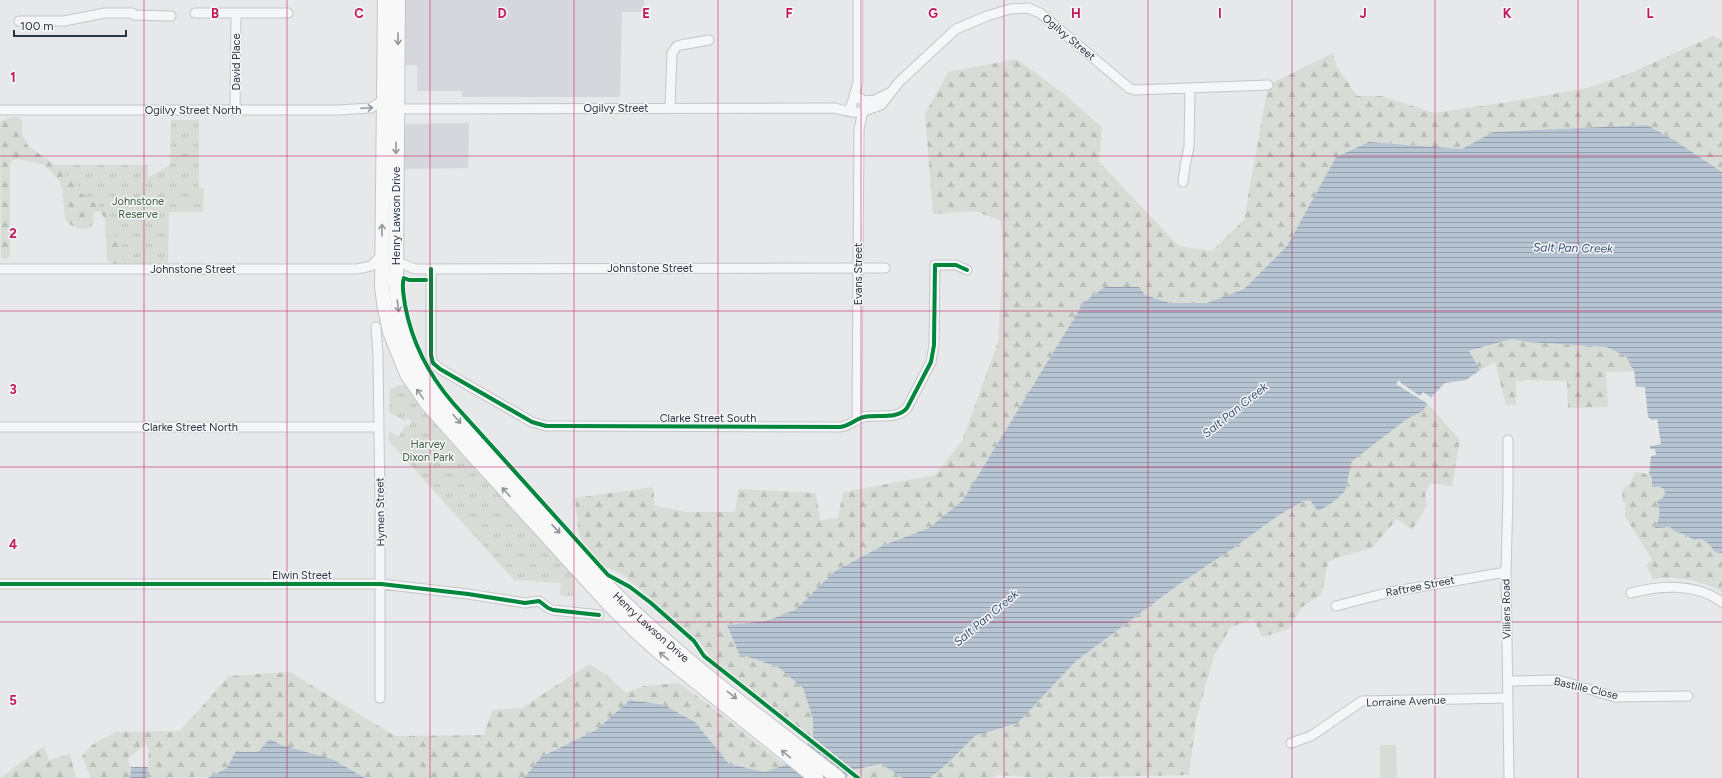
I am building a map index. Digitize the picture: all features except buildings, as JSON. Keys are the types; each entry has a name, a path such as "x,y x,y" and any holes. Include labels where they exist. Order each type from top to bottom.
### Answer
{"main road":[{"name":"Henry Lawson Drive","path":"385,0 383,100 383,293 387,320 397,353 412,383 434,412 583,567 646,624 698,675 816,778"},
{"name":"Henry Lawson Drive","path":"398,0 395,262 399,312 406,336 416,361 429,384 445,406 476,440 566,549"},
{"name":"Henry Lawson Drive","path":"698,675 838,778"}],"street":[{"name":"Evans Street","path":"857,419 859,129 857,108 858,0"},
{"name":"Ogilvy Street","path":"397,109 834,108 846,111 881,105 903,78 956,29 988,16 1010,9 1022,8 1034,9 1040,13 1129,88 1135,90 1268,85"},
{"path":"19,22 64,21 105,13 171,16"},
{"path":"195,13 288,13"},
{"name":"David Place","path":"235,110 236,13"},
{"path":"670,108 672,53 677,46 709,40"},
{"name":"Evans Street","path":"858,82 864,100"},
{"path":"1183,182 1189,147 1190,88"},
{"name":"Ogilvy Street","path":"857,108 857,98 864,100 875,100 890,93"},
{"name":"Ogilvy Street North","path":"0,110 339,110 348,108 371,108 383,100"},
{"name":"Johnstone Street","path":"0,269 357,269 371,266 382,255"},
{"name":"Johnstone Street","path":"395,262 415,269 885,268"},
{"name":"Clarke Street South","path":"431,269 431,347 433,363 440,369 538,424 559,426 840,427 850,425 857,419 871,416 896,415 904,412 932,357 934,345 935,265 956,265 967,270"},
{"name":"Johnstone Street","path":"396,280 404,273 415,269"},
{"name":"Hymen Street","path":"376,327 380,427 380,698"},
{"name":"Clarke Street North","path":"0,427 380,427"},
{"name":"Villiers Road","path":"1508,440 1506,572 1509,778"},
{"name":"Raftree Street","path":"1336,606 1405,589 1506,572"},
{"name":"Elwin Street","path":"0,584 381,584 478,595 525,603 539,601 553,610 599,614"},
{"path":"1631,593 1652,588 1690,588 1716,598 1722,602"},
{"name":"Bastille Close","path":"1508,681 1565,681 1615,696 1688,696"},
{"name":"Lorraine Avenue","path":"1291,743 1311,736 1362,701 1508,698"}],"shaded area":[{"path":"405,0 644,0 644,12 622,12 620,97 462,97 462,91 417,91 417,65 405,65"},
{"path":"469,123 468,168 404,169 405,124"}],"green space":[{"path":"1713,36 1722,40 1722,172 1674,140 1647,125 1493,132 1462,149 1369,142 1336,157 1287,246 1244,289 1207,303 1170,303 1145,295 1105,287 1084,302 963,500 929,528 884,545 835,571 795,610 766,621 727,625 739,654 778,667 803,688 813,719 813,738 711,658 699,641 622,574 603,566 579,536 575,498 653,487 655,506 687,512 735,512 738,489 816,493 820,520 838,518 843,492 935,475 962,441 998,342 1003,260 1001,221 975,211 933,214 925,114 948,72 1017,59 1065,95 1102,127 1099,162 1179,246 1212,251 1244,220 1268,85 1333,53 1336,65 1357,96 1382,96 1434,113 1587,88 1628,74"},
{"path":"17,117 22,120 22,134 28,146 55,165 148,165 148,178 170,165 124,265 112,264 107,259 105,219 100,211 94,213 90,228 82,229 70,224 65,219 60,182 45,165 17,159 10,163 10,254 8,258 4,259 1,257 0,122 8,118"},
{"name":"Johnstone Reserve","path":"171,120 199,120 199,188 204,188 203,212 169,212 168,265 124,265 124,257 104,210 77,190 78,186 55,165 148,165 148,178 170,165"},
{"path":"1513,339 1528,342 1606,347 1626,356 1634,371 1606,372 1608,407 1568,408 1567,381 1527,380 1516,382 1516,405 1506,405 1495,362 1480,370 1469,352"},
{"name":"Harvey Dixon Park","path":"400,385 405,385 427,414 573,575 574,596 560,595 561,583 514,580 389,441 389,431 398,437 406,425 410,426 411,420 405,418 404,421 389,412 390,389"},
{"path":"1428,404 1460,440 1452,486 1431,483 1425,493 1427,505 1412,530 1397,519 1372,548 1328,562 1322,594 1301,608 1289,629 1262,637 1253,619 1231,627 1214,656 1196,720 1189,775 1040,778 997,775 992,778 930,778 946,765 975,736 1018,723 1076,661 1178,585 1279,515 1304,501 1310,500 1322,510 1336,500 1345,491 1352,461 1407,419 1423,411"},
{"path":"1635,472 1649,474 1652,477 1652,485 1663,488 1665,492 1659,520 1674,531 1693,540 1701,539 1708,543 1715,552 1722,553 1722,592 1697,581 1679,578 1653,579 1646,565 1652,560 1625,516 1625,503 1622,500 1623,489 1630,484"},
{"path":"589,664 608,676 626,693 644,686 679,683 785,765 765,772 729,764 695,722 631,700 596,730 541,757 524,778 365,778 332,759 281,745 270,739 258,752 236,751 227,768 211,777 147,778 149,751 146,744 127,759 131,767 130,778 91,778 82,756 92,745 116,732 180,731 229,676 290,672 395,736 484,735 492,710 522,708"},
{"path":"1380,745 1396,745 1397,778 1380,778"},
{"path":"44,746 49,760 70,754 76,778 0,778"},
{"path":"881,764 903,778 864,778 853,770"}],"water":[{"name":"Salt Pan Creek","path":"1647,125 1674,140 1722,172 1722,553 1715,552 1708,543 1701,539 1694,540 1674,531 1670,527 1655,528 1659,514 1657,501 1664,497 1665,492 1663,488 1652,485 1652,478 1649,474 1651,456 1656,455 1655,449 1650,449 1650,446 1661,444 1657,419 1652,420 1648,417 1645,387 1636,387 1634,371 1626,356 1606,347 1528,342 1512,339 1469,351 1480,370 1466,380 1445,383 1434,394 1423,411 1407,419 1352,461 1345,491 1336,500 1321,510 1317,510 1310,500 1304,501 1279,515 1178,585 1076,661 1018,723 975,736 946,765 930,778 903,778 881,764 853,770 846,778 524,778 541,757 596,730 630,700 664,705 695,722 729,764 765,772 785,765 813,738 813,719 803,688 778,667 739,654 727,625 766,621 795,610 835,571 884,545 929,528 963,500 1084,302 1105,287 1139,287 1145,295 1170,303 1207,303 1244,289 1287,246 1336,157 1369,142 1462,149 1493,132"},
{"path":"270,739 281,745 332,759 365,778 208,778 227,768 236,751 258,752"},
{"path":"131,767 148,767 147,778 130,778"}],"pier":[{"path":"1399,380 1420,396 1423,392 1432,398 1428,404 1396,384"},
{"path":"811,736 855,771 850,776 806,741"}],"cycle path":[{"path":"431,269 431,355 433,363 440,369 532,422 546,426 840,427 864,417 898,414 907,408 931,362 934,345 935,265 956,265 967,270"},
{"path":"426,280 409,280 404,278 403,291 408,319 422,357 436,381 453,403 608,575 630,587 651,603 694,641 704,656 858,778"},
{"path":"0,584 381,584 468,594 525,603 539,601 553,610 599,615"}]}
